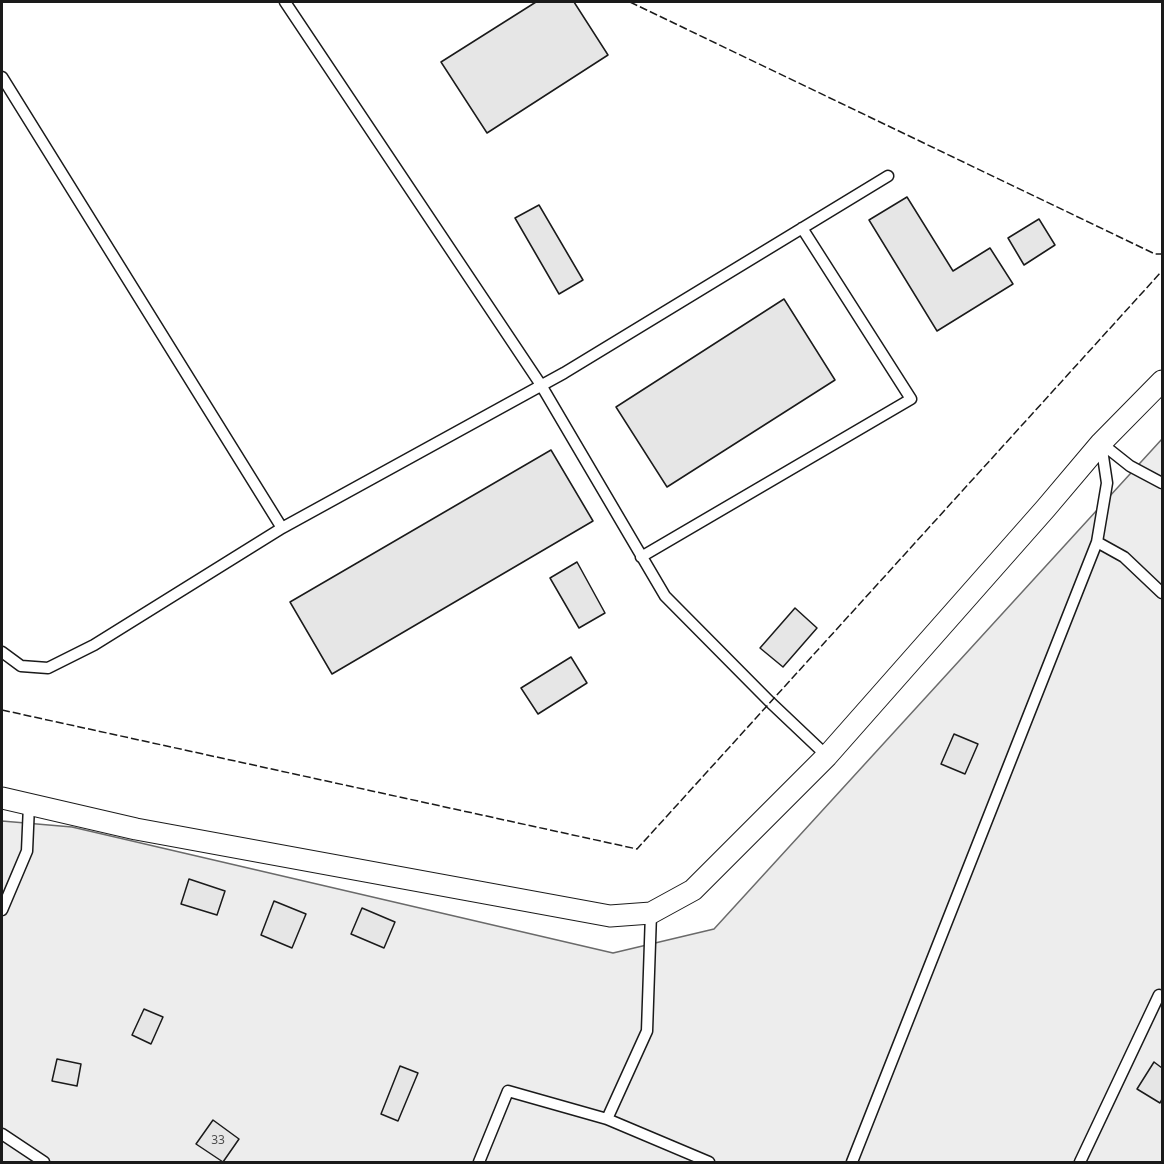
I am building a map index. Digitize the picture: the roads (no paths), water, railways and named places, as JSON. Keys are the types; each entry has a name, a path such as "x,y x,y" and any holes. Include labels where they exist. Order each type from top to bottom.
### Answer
{"street":[{"path":"2,798 136,829 610,916 651,913 693,890 827,756 1101,443 1162,381"}],"lane":[{"path":"285,2 541,385 665,596 827,756"},
{"path":"2,77 282,528"},
{"path":"2,651 21,666 48,668 94,645 282,528 541,385 888,176"},
{"path":"641,557 911,399 802,228"},
{"path":"1101,443 1130,466 1162,483"},
{"path":"852,1162 976,854 1097,542 1107,483 1101,443"},
{"path":"1097,542 1125,557 1162,593"},
{"path":"2,910 27,852 29,805"},
{"path":"607,1119 647,1031 651,913"},
{"path":"1080,1162 1159,995"},
{"path":"479,1162 508,1091 607,1119 709,1162"},
{"path":"2,1134 44,1162"}]}
